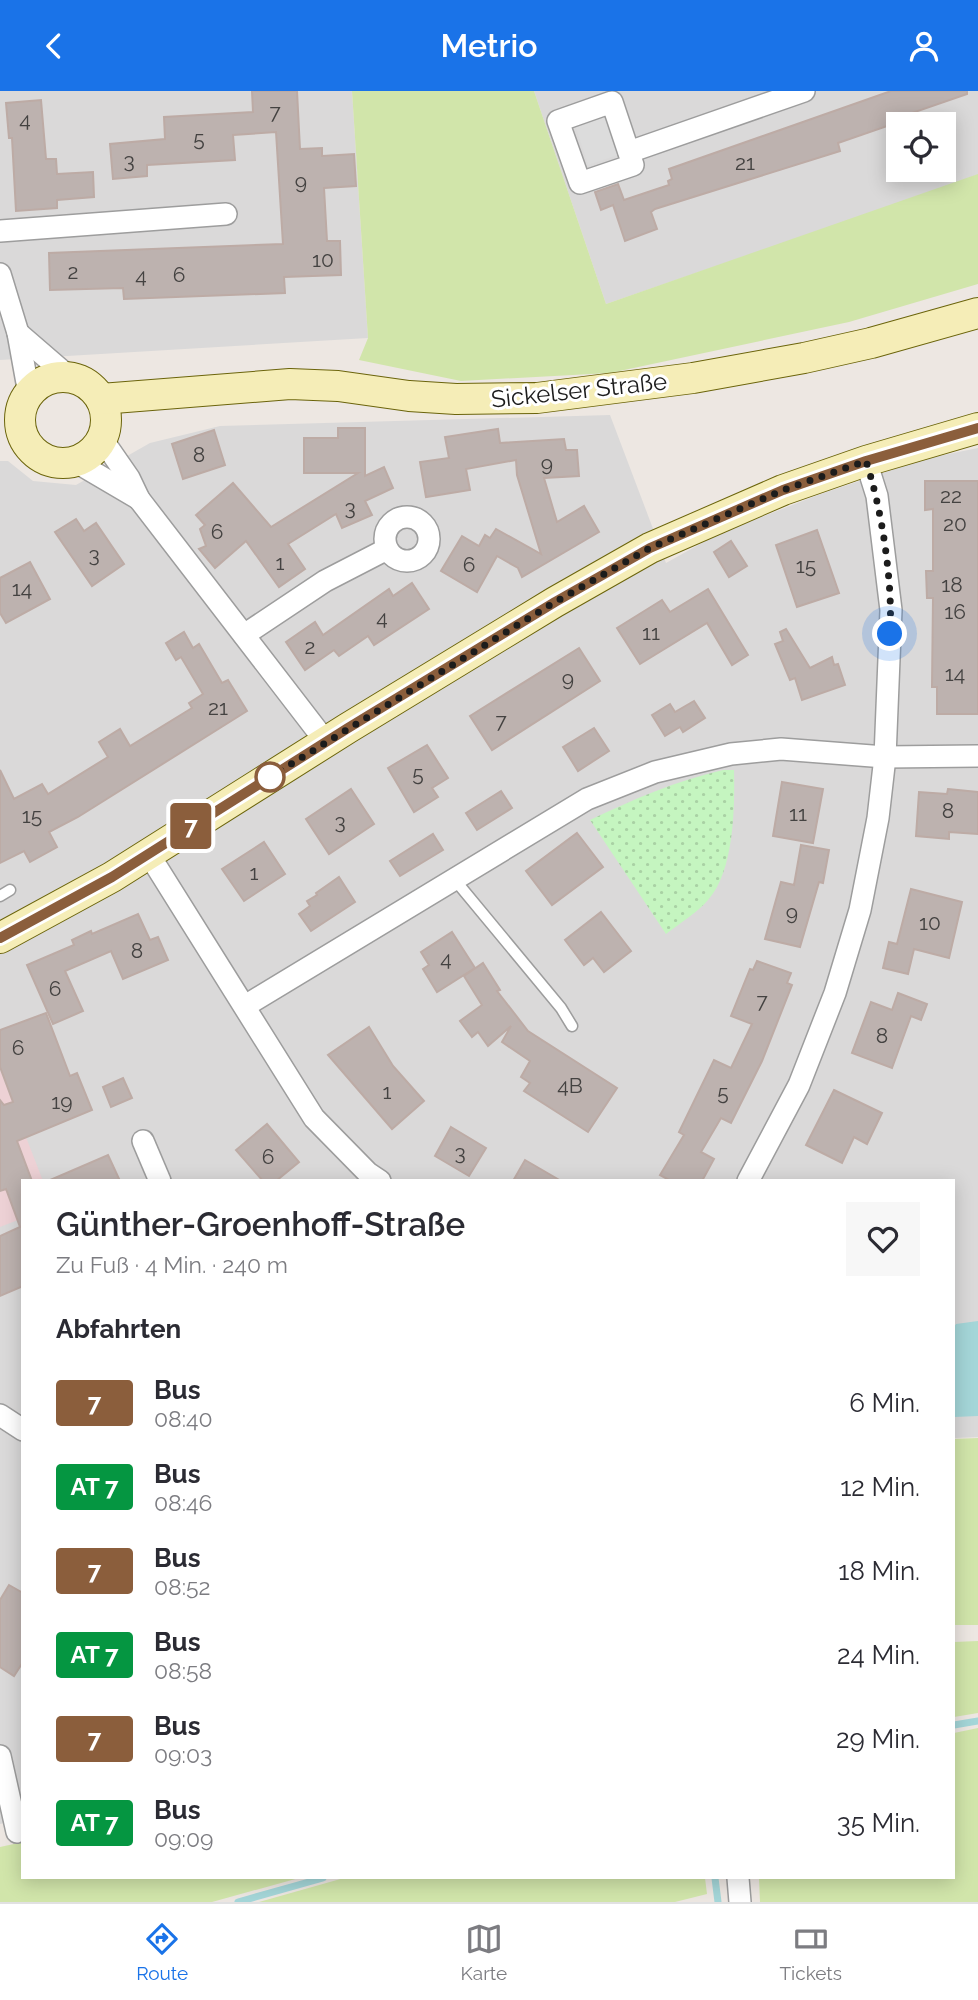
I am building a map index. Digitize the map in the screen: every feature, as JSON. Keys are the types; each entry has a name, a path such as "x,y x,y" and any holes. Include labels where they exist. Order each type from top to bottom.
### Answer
{"main road":[{"name":"Sickelser Straße","path":"103,422 132,417 173,394 290,384 338,386 456,400 537,398 692,378 804,358 909,334 978,313"},
{"path":"69,377 82,381 93,389 103,422 94,451 76,461 56,463 37,455 30,448 20,430 17,404 43,381 69,377"},
{"path":"0,939 112,877 326,742 555,602 650,548 783,490 866,461 978,428"},
{"path":"0,444 30,448"}],"street":[{"path":"629,152 804,91"},
{"path":"0,231 226,214"},
{"path":"0,274 18,333 22,364 17,404"},
{"path":"18,333 69,377"},
{"path":"103,422 139,499 326,742"},
{"path":"76,461 139,499"},
{"path":"749,1179 799,1085 835,993 860,910 878,818 885,757 891,610 877,496 866,461"},
{"path":"244,635 325,581 387,549"},
{"path":"245,1006 587,799 655,772 731,754 781,748 885,757 978,756"},
{"path":"148,853 314,1118 377,1179"},
{"path":"143,1141 159,1179"},
{"path":"0,1415 21,1429"},
{"path":"0,1756 13,1833"},
{"path":"738,1879 740,1902"}],"lane":[{"path":"455,880 561,1008 572,1026"}],"shaded area":[{"path":"0,91 352,91 368,338 0,360"},
{"path":"534,91 978,91 978,176 606,304"},
{"path":"607,114 621,154 588,165 575,125"},
{"path":"610,415 666,563 718,534 818,495 924,459 978,448 978,1437 955,1438 955,1179 21,1179 21,1819 0,1824 0,461 8,461 33,481 76,485 150,443 220,426"},
{"path":"0,1070 42,1179 21,1179 21,1219 0,1227"}],"green space":[{"path":"352,91 534,91 606,304 978,174 978,284 849,322 610,373 461,381 359,360 368,338"},
{"path":"723,770 734,770 734,785 731,838 723,873 717,888 704,905 666,934 590,820 655,791"},
{"path":"978,1438 978,1625 955,1625 955,1439"},
{"path":"978,1641 978,1713 955,1717 955,1642"},
{"path":"978,1728 978,1902 760,1902 759,1879 955,1879 955,1733"},
{"path":"21,1842 21,1879 295,1879 212,1902 0,1902 0,1847"},
{"path":"340,1879 705,1879 707,1894 675,1902 259,1902"}],"water":[{"path":"978,1321 978,1416 955,1417 956,1324"}],"building":[{"path":"252,91 297,91 300,149 322,148 322,156 354,154 356,186 324,188 327,241 340,241 341,275 284,277 285,293 124,299 123,288 50,290 49,253 283,244 276,132 233,135 235,160 147,165 147,176 113,179 110,144 165,139 164,117 253,112"},
{"path":"891,91 967,91 967,94 915,112 886,112 886,126 838,143 840,151 655,209 651,212 657,229 625,241 613,205 601,210 595,192 618,184 624,200 669,185 668,181 672,179 669,169"},
{"path":"41,100 46,159 56,159 57,174 93,172 94,197 57,200 57,208 16,211 12,138 9,138 6,103"},
{"path":"338,428 365,428 365,476 384,467 393,488 365,501 372,515 342,528 336,514 288,544 305,569 279,587 246,541 215,568 199,549 206,546 200,529 205,525 196,515 233,483 271,527 358,473 304,473 304,438 338,438"},
{"path":"498,429 500,443 564,439 566,450 577,450 579,476 544,478 557,522 584,506 599,532 522,577 518,568 497,556 477,592 441,571 462,536 479,546 485,535 490,538 496,529 541,554 517,475 516,460 466,469 470,490 426,497 420,462 449,458 445,437"},
{"path":"214,430 225,465 183,479 172,444"},
{"path":"925,481 978,481 978,714 937,714 937,687 932,687 933,598 927,598 926,571 933,571 933,509 925,510"},
{"path":"76,519 84,531 96,523 124,564 92,586 55,532"},
{"path":"817,530 839,593 797,607 776,545"},
{"path":"731,541 747,566 729,577 714,552"},
{"path":"30,562 50,599 6,623 0,613 0,578"},
{"path":"412,583 429,609 374,645 368,636 339,656 334,650 305,670 286,642 315,622 323,635 389,589 393,596"},
{"path":"708,589 748,655 732,665 707,623 640,664 617,628 662,600 670,612"},
{"path":"786,629 810,668 832,657 834,665 838,664 845,685 802,700 795,678 790,680 775,644 783,641 780,632"},
{"path":"184,632 193,648 199,644 222,683 228,680 247,711 78,817 49,832 57,847 30,862 24,851 0,863 0,770 14,799 42,784 48,794 108,757 99,742 120,729 130,746 192,708 189,703 203,694 181,657 176,660 166,643"},
{"path":"579,648 600,681 492,750 470,716"},
{"path":"694,701 705,718 683,732 680,727 665,736 652,715 670,704 675,712"},
{"path":"594,728 609,751 578,771 563,747"},
{"path":"427,745 448,778 432,788 438,797 414,812 388,768"},
{"path":"782,782 823,789 813,843 773,836"},
{"path":"351,789 374,824 329,854 306,819"},
{"path":"948,789 978,792 978,834 949,832 949,839 916,836 919,792 947,794"},
{"path":"501,791 512,808 477,830 466,813"},
{"path":"577,833 603,867 552,905 526,871"},
{"path":"433,834 443,850 400,876 390,861"},
{"path":"264,842 285,874 244,901 222,869"},
{"path":"801,845 829,850 823,883 819,882 800,947 765,939 781,882 794,885"},
{"path":"339,877 355,902 311,931 299,914 310,906 307,901"},
{"path":"911,889 962,902 949,958 914,949 908,974 883,968 889,942 897,944"},
{"path":"601,912 631,951 604,972 593,958 584,965 565,940"},
{"path":"138,914 150,940 158,937 168,960 123,979 111,951 65,971 83,1011 53,1024 27,965 74,945 72,940 91,931 92,934"},
{"path":"452,932 475,968 437,992 423,969 429,965 421,952"},
{"path":"757,961 791,973 787,983 792,985 762,1061 731,1123 721,1118 701,1152 714,1159 703,1179 667,1179 660,1175 684,1135 679,1132 714,1060 731,1068 752,1024 731,1016 750,969 753,970"},
{"path":"483,963 500,990 497,991 528,1031 617,1088 588,1132 524,1091 530,1083 521,1077 530,1061 502,1042 511,1026 488,1046 478,1032 472,1037 460,1021 482,1005 464,976"},
{"path":"898,993 927,1004 921,1020 911,1016 892,1068 852,1053 871,1002 892,1010"},
{"path":"46,1013 70,1076 77,1073 92,1110 17,1141 31,1179 21,1179 21,1287 0,1296 0,1236 20,1227 6,1189 0,1191 0,1100 4,1105 13,1102 0,1067 0,1030"},
{"path":"369,1027 393,1066 424,1101 392,1129 328,1055"},
{"path":"123,1078 132,1098 111,1107 103,1087"},
{"path":"834,1090 882,1113 867,1144 854,1137 842,1163 806,1145"},
{"path":"267,1124 299,1162 278,1179 261,1179 236,1150"},
{"path":"451,1127 486,1148 469,1176 435,1156"},
{"path":"108,1155 119,1179 53,1179"},
{"path":"525,1160 558,1179 514,1179"},
{"path":"9,1585 21,1592 21,1665 14,1676 0,1667 0,1600"}],"waterway":[{"path":"955,1725 978,1721"},
{"path":"238,1902 319,1879"},
{"path":"715,1879 718,1902"}],"bus line":[{"name":"7","path":"0,938 112,877 348,728 555,602 650,548 783,490 866,461 978,428"}],"route":[{"path":"270,777 555,602 650,548 783,490 866,461 877,496 891,610 890,634"}]}
